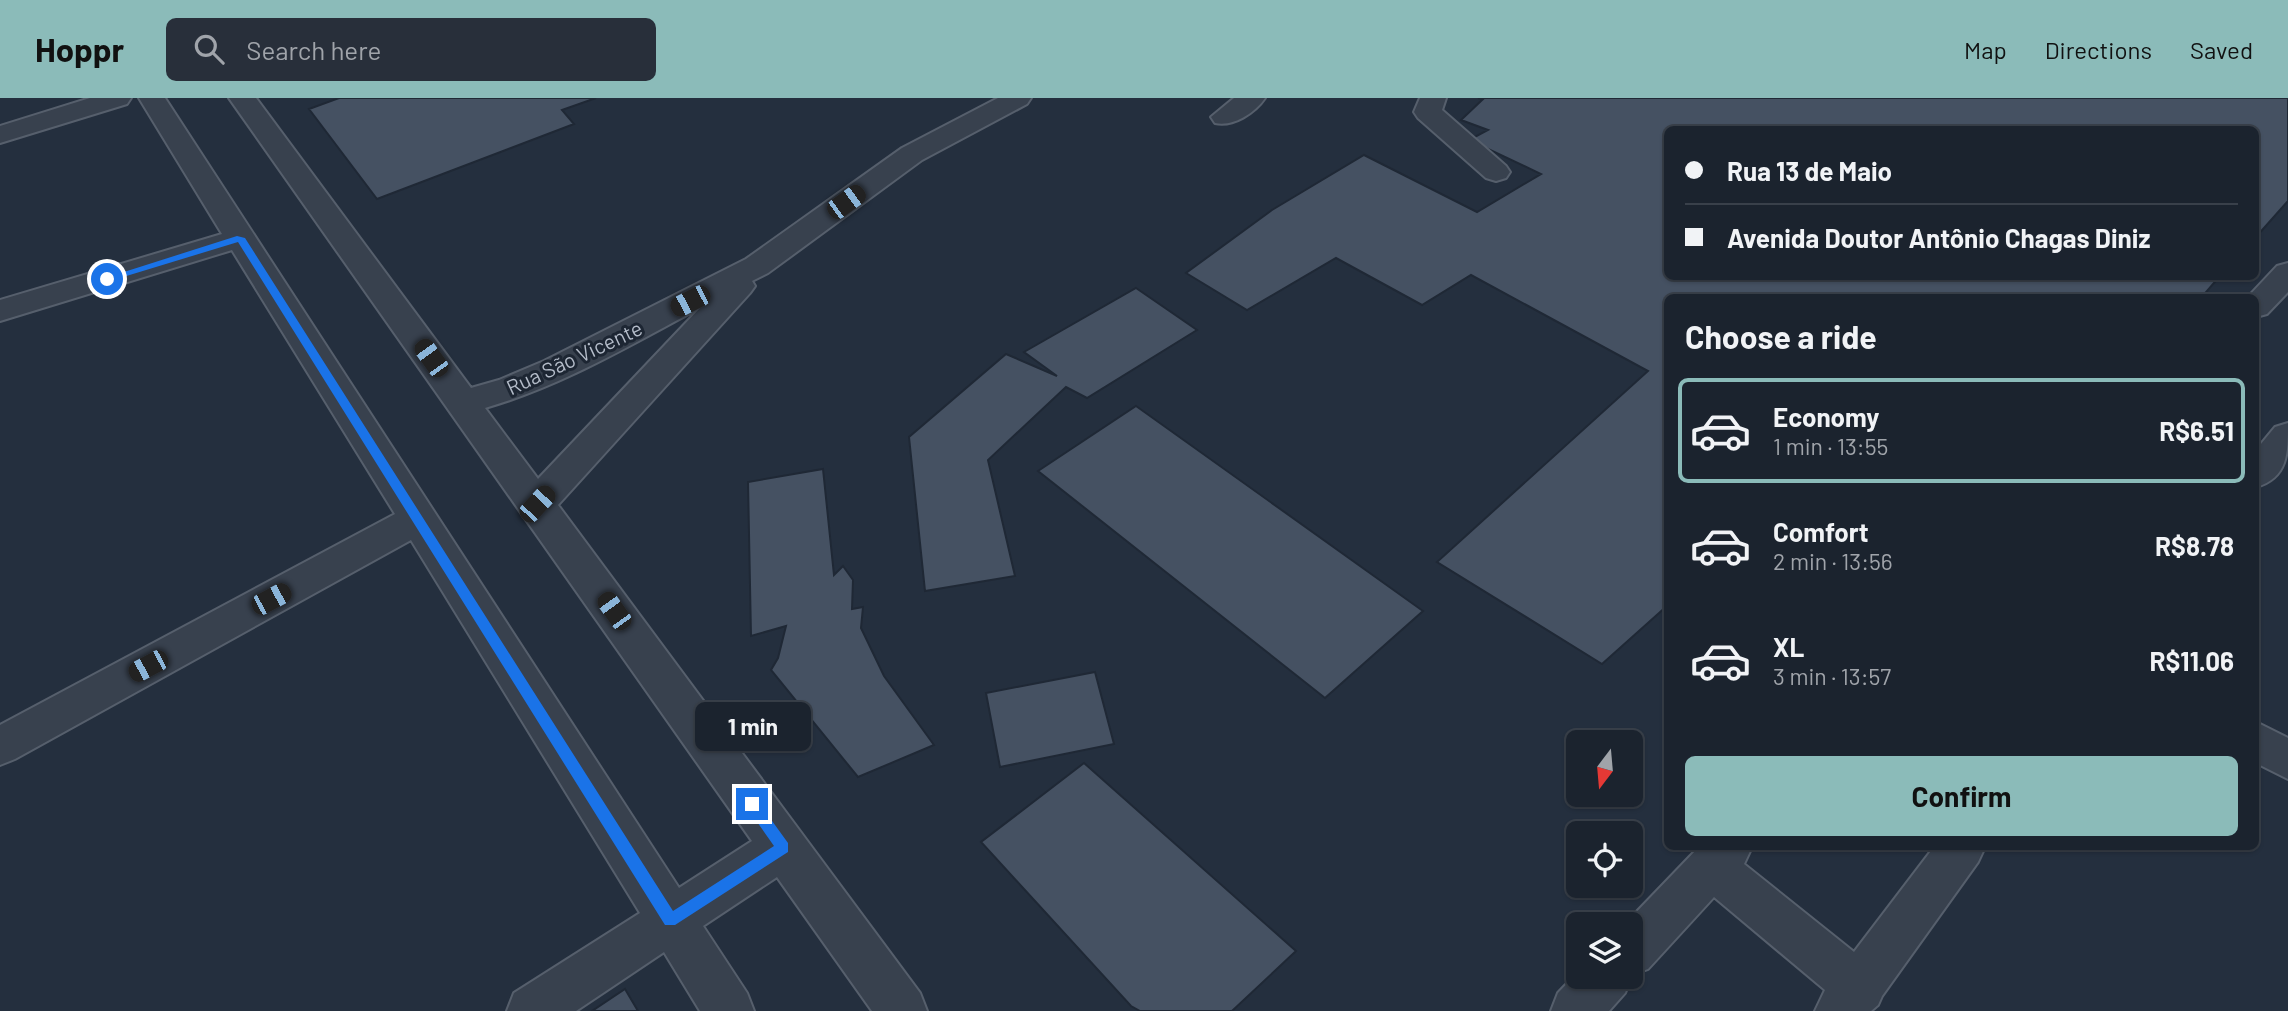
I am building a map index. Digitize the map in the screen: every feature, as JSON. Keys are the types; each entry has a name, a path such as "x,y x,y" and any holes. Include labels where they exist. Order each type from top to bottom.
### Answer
{"street":[{"path":"0,135 118,98"},
{"path":"152,98 729,1011"},
{"path":"242,98 902,1011"},
{"name":"Rua São Vicente","path":"463,402 510,389 556,369 757,266 912,155 1017,98"},
{"path":"1225,117 1252,98"},
{"path":"1433,98 1427,112 1496,172"},
{"path":"0,311 240,238"},
{"name":"Rua São Vicente","path":"537,504 757,266"},
{"path":"2259,304 2288,273"},
{"path":"2259,470 2288,436"},
{"path":"0,746 418,519"},
{"path":"2259,743 2288,760"},
{"path":"532,1011 783,847"},
{"path":"1643,940 1721,857 1850,1000 1960,850"},
{"path":"1576,1011 1596,989"}],"building":[{"path":"339,98 596,98 562,110 574,124 377,199 309,109"},
{"path":"1478,98 2288,98 2288,201 2259,234 2259,126 1664,126 1664,280 2217,280 2204,294 1664,294 1664,609 1602,664 1437,562 1648,371 1471,275 1422,305 1336,258 1247,310 1186,273 1272,210 1364,155 1477,212 1541,174 1469,140 1488,130 1461,120 1483,99"},
{"path":"1136,288 1197,330 1087,398 1066,387 988,460 1015,576 925,591 909,437 1006,354 1057,376 1024,352"},
{"path":"1136,406 1423,611 1325,698 1038,471"},
{"path":"823,469 834,575 843,566 853,580 852,609 863,607 861,628 884,676 934,745 858,777 771,670 778,658 786,626 751,636 748,482"},
{"path":"1095,672 1114,744 1000,767 986,693"},
{"path":"1084,763 1296,951 1232,1011 1140,1011 1131,1006 981,842"},
{"path":"625,989 638,1011 592,1011"}],"route":[{"path":"107,279 240,238 670,920 783,847 752,804"}]}
